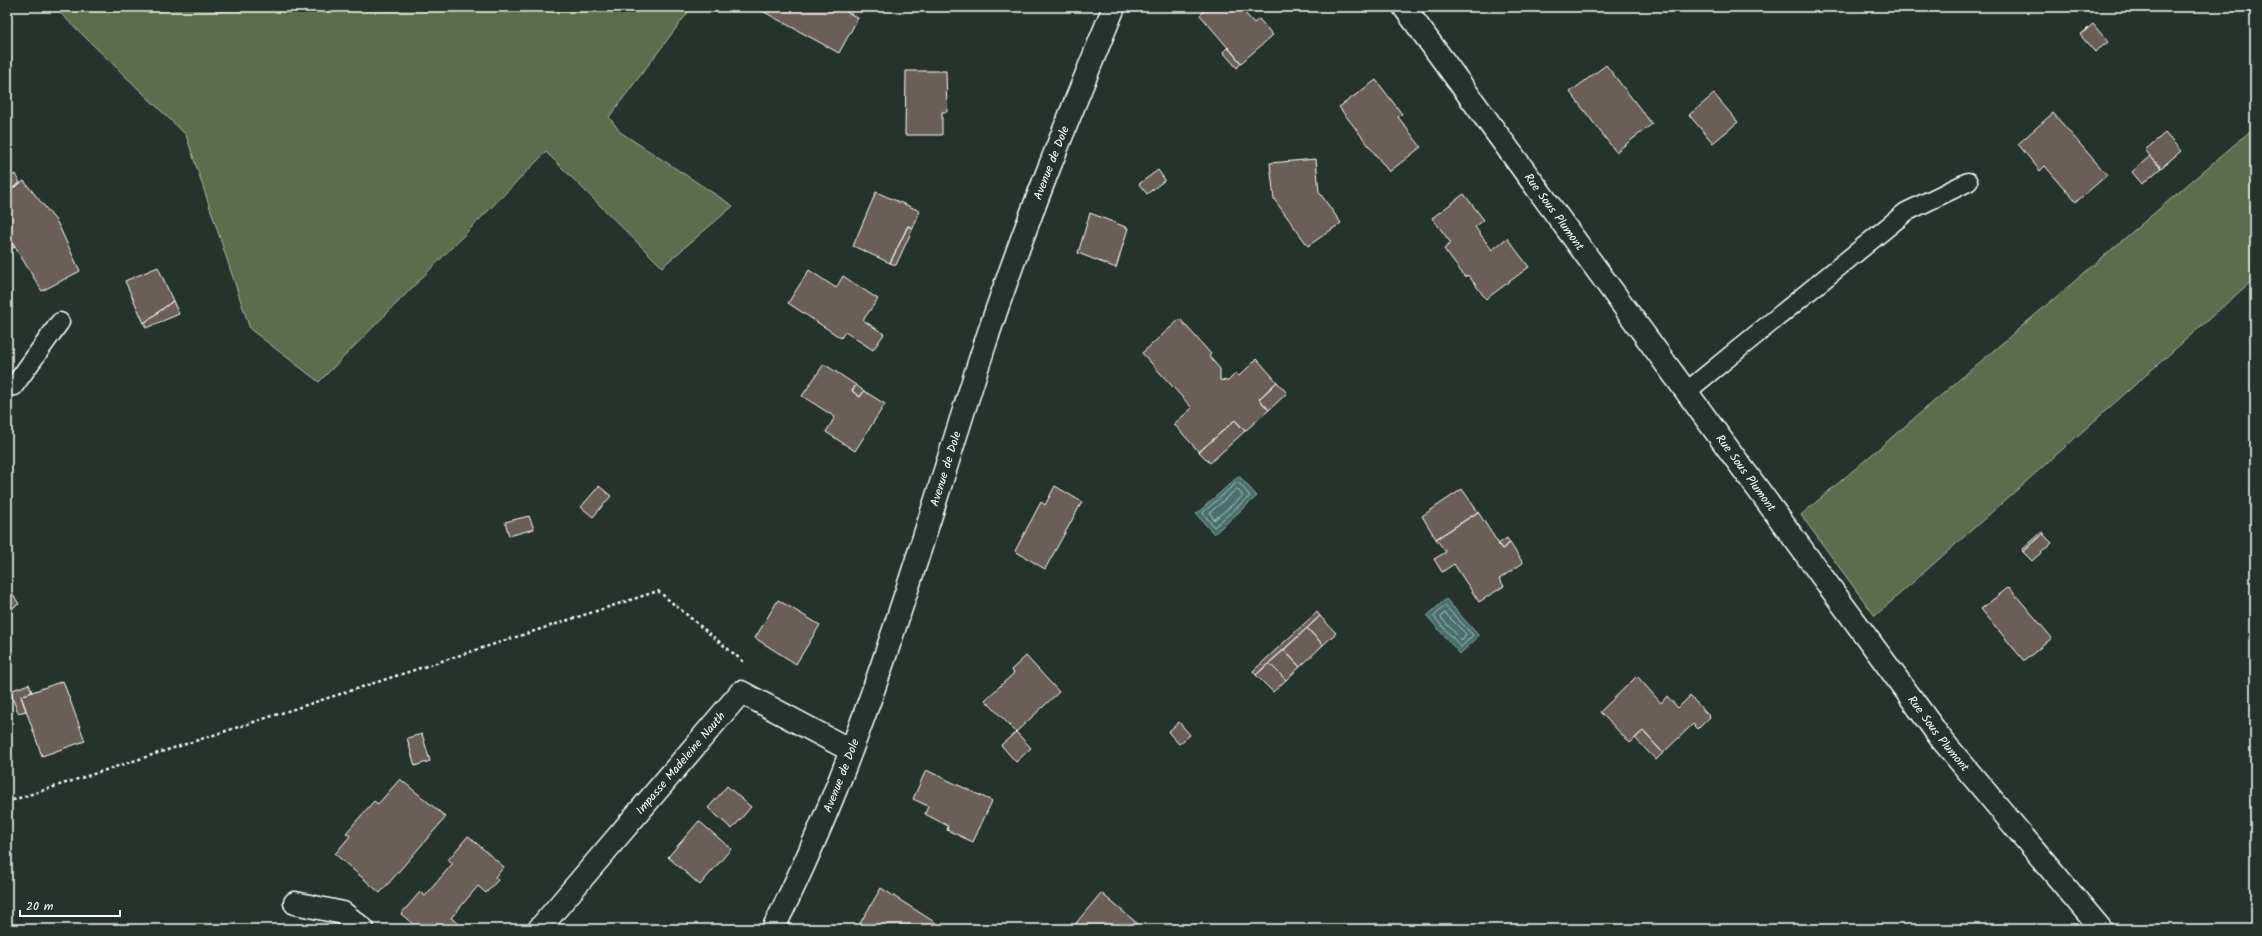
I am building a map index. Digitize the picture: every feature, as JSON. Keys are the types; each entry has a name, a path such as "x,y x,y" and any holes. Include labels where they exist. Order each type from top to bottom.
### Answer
{"street":[{"name":"Avenue de Dole","path":"773,929 814,842 883,662 1024,229 1114,7"},
{"name":"Rue Sous Plumont","path":"1404,7 1942,740 2101,929"},
{"name":"Impasse Madeleine Nauth","path":"539,929 741,692 850,750"},
{"path":"295,903 343,913 363,929"}],"lane":[{"path":"1686,392 1906,212 1968,182"},
{"path":"7,384 14,386 60,322"}],"path":[{"path":"7,802 658,591 748,665"}],"green space":[{"path":"54,7 692,7 609,117 620,132 733,206 662,267 546,152 319,382 250,329 186,135"},
{"path":"2255,127 2255,278 1875,616 1801,515"}],"water":[{"path":"1239,476 1257,496 1214,534 1196,514"},
{"path":"1446,599 1479,636 1460,654 1427,616"}],"building":[{"path":"755,7 838,7 858,18 839,53"},
{"path":"968,7 981,7 978,12"},
{"path":"1208,7 1248,7 1243,11 1254,23 1259,19 1273,35 1241,63 1200,15"},
{"path":"2093,24 2108,42 2095,52 2080,35"},
{"path":"1228,47 1241,63 1237,68 1223,52"},
{"path":"1606,65 1652,124 1616,152 1570,92"},
{"path":"906,71 946,71 947,112 942,112 942,135 905,135"},
{"path":"1376,80 1402,114 1398,117 1421,147 1389,172 1339,107"},
{"path":"1714,94 1738,122 1713,143 1689,115"},
{"path":"2053,113 2107,175 2076,202 2045,166 2040,171 2018,144"},
{"path":"2165,133 2181,151 2161,168 2145,150"},
{"path":"2150,156 2161,168 2142,184 2132,172"},
{"path":"1316,159 1319,192 1341,223 1308,246 1274,199 1270,163"},
{"path":"1158,170 1165,180 1147,194 1139,184"},
{"path":"15,174 20,183 7,192 7,179"},
{"path":"24,181 57,222 80,271 42,291 15,247 9,239 7,240 7,192"},
{"path":"876,192 920,211 913,228 908,226 890,263 853,246"},
{"path":"1464,194 1484,220 1475,227 1492,250 1507,238 1529,267 1486,299 1468,275 1465,277 1444,249 1451,243 1432,218"},
{"path":"1090,213 1128,228 1116,268 1078,253"},
{"path":"908,226 913,228 896,265 890,263"},
{"path":"9,239 15,247 7,250 7,240"},
{"path":"158,267 173,301 144,323 125,281"},
{"path":"809,270 836,288 843,276 878,299 863,320 884,334 873,350 845,332 841,338 788,303"},
{"path":"173,301 179,314 146,328 144,323"},
{"path":"1180,319 1211,354 1209,356 1220,369 1220,380 1228,381 1236,373 1239,376 1257,359 1277,382 1259,399 1269,410 1245,431 1235,420 1199,452 1174,424 1192,408 1142,353"},
{"path":"824,364 856,385 852,391 860,397 864,391 885,404 855,451 826,432 835,417 802,396"},
{"path":"1277,382 1287,393 1269,410 1259,399"},
{"path":"856,385 864,391 860,397 852,391"},
{"path":"1235,420 1245,431 1210,463 1199,452"},
{"path":"599,486 611,496 593,517 581,507"},
{"path":"1055,486 1082,502 1045,569 1015,551 1041,502 1045,505"},
{"path":"1462,489 1478,512 1436,539 1422,516"},
{"path":"1478,512 1502,549 1510,543 1523,563 1499,579 1504,586 1479,602 1454,564 1442,572 1434,559 1446,552 1436,539"},
{"path":"529,516 534,529 509,536 505,522"},
{"path":"2042,532 2043,534 2023,552 2022,550"},
{"path":"2043,534 2052,543 2032,561 2023,552"},
{"path":"1507,538 1510,543 1502,549 1498,544"},
{"path":"7,585 19,604 7,611"},
{"path":"2009,587 2052,638 2024,661 1981,609"},
{"path":"778,600 820,625 796,664 755,638"},
{"path":"1317,612 1320,616 1256,675 1253,671"},
{"path":"1320,616 1336,633 1323,645 1307,628"},
{"path":"1307,628 1323,645 1300,667 1284,650"},
{"path":"1284,650 1300,667 1286,680 1269,663"},
{"path":"1026,656 1059,692 1016,732 985,700 1014,673 1011,670"},
{"path":"1269,663 1286,680 1273,692 1256,675"},
{"path":"1637,676 1661,703 1667,696 1678,708 1690,696 1710,717 1698,729 1693,724 1663,753 1643,731 1630,743 1600,712"},
{"path":"63,681 85,741 42,756 21,696"},
{"path":"29,684 32,692 21,696 26,711 18,713 10,691"},
{"path":"1179,722 1190,735 1179,744 1168,732"},
{"path":"1643,731 1663,753 1656,760 1635,738"},
{"path":"1016,732 1031,748 1016,762 1001,745"},
{"path":"422,734 430,761 415,766 407,738"},
{"path":"926,770 992,801 973,842 947,830 948,826 925,814 928,806 913,799"},
{"path":"400,779 446,817 380,893 335,854 350,836 346,833 374,801 378,804"},
{"path":"727,786 751,807 732,829 708,808"},
{"path":"699,821 731,849 700,885 668,857"},
{"path":"468,836 504,867 495,877 498,880 486,893 478,886 451,918 459,924 455,929 419,929 401,914 420,892 425,896 453,863 448,860"},
{"path":"881,888 936,923 932,929 866,929 859,925"},
{"path":"1101,893 1144,929 1071,929"}]}
